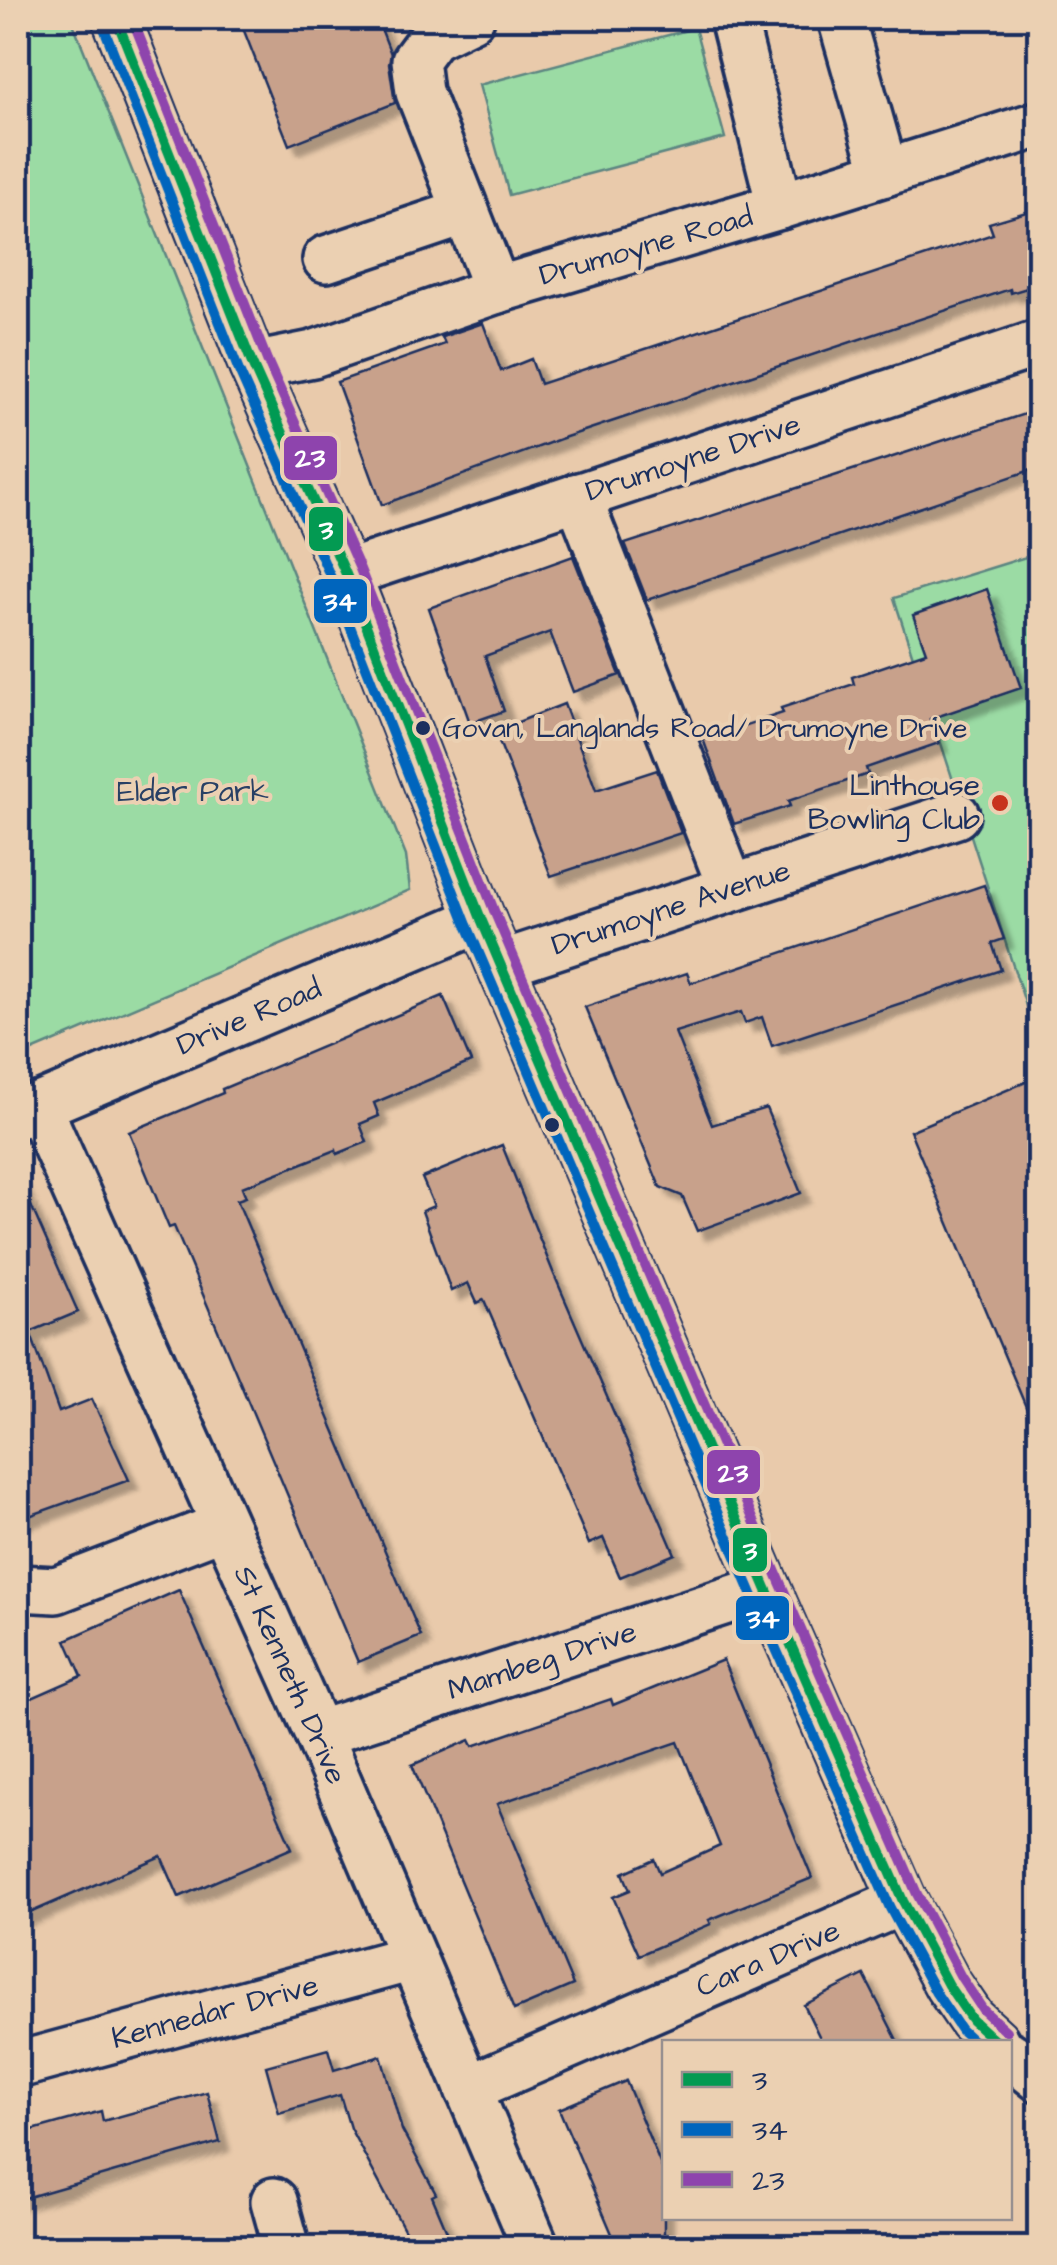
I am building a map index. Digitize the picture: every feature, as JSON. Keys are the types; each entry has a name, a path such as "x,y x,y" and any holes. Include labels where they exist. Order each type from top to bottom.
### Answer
{"street":[{"path":"116,18 253,366 346,574 481,919 766,1588 903,1901 948,1985 972,2020 994,2040"},
{"path":"470,18 432,37 415,60 418,92 497,290"},
{"path":"733,18 780,206"},
{"path":"841,18 886,172"},
{"name":"Drumoyne Road","path":"253,366 313,354 497,290 1040,124"},
{"path":"326,259 466,212"},
{"name":"Drumoyne Drive","path":"346,574 1040,343"},
{"path":"578,496 731,888"},
{"name":"Drumoyne Avenue","path":"500,964 956,815"},
{"name":"Drive Road","path":"28,1110 481,919"},
{"name":"St Kenneth Drive","path":"28,1110 318,1734 536,2248"},
{"path":"18,1588 56,1590 223,1526"},
{"name":"Mambeg Drive","path":"318,1734 766,1588"},
{"name":"Cara Drive","path":"468,2088 903,1901"},
{"name":"Kennedar Drive","path":"18,2065 412,1958"},
{"path":"1012,2057 1040,2079"},
{"path":"274,2201 287,2248"}],"green space":[{"name":"Elder Park","path":"18,18 71,18 406,856 410,890 18,1057"},
{"path":"695,28 725,138 509,195 479,85"},
{"name":"Linthouse Bowling Club","path":"1039,553 1039,1009 1028,1012 894,598"}],"building":[{"path":"239,18 377,18 391,54 395,103 289,145"},
{"path":"1040,208 1040,284 1011,293 1010,289 560,439 382,505 337,382 445,344 442,337 483,323 501,371 531,359 540,384 993,234 989,223"},
{"path":"1040,409 1040,467 647,600 625,544"},
{"path":"573,556 620,675 573,692 550,632 485,656 504,711 470,723 429,608"},
{"path":"987,589 1021,688 930,719 939,743 866,768 868,774 788,801 790,806 734,824 703,739 783,713 781,708 854,684 852,677 926,652 913,615"},
{"path":"564,704 596,790 657,770 681,833 551,876 495,731"},
{"path":"984,885 1004,939 992,943 1001,970 772,1046 762,1017 745,1023 741,1012 675,1032 712,1125 766,1108 801,1193 697,1231 682,1196 660,1187 585,1007 687,973 691,983"},
{"path":"443,996 471,1062 374,1103 379,1116 360,1124 367,1142 242,1187 246,1197 237,1200 421,1636 358,1662 174,1226 169,1228 129,1132"},
{"path":"1040,1076 1040,1438 1039,1438 910,1131"},
{"path":"502,1145 675,1554 620,1577 603,1538 589,1544 484,1300 477,1303 468,1283 451,1291 422,1211 434,1206 422,1178"},
{"path":"18,1176 78,1312 30,1332 59,1412 92,1399 129,1480 18,1520"},
{"path":"179,1590 292,1848 179,1897 161,1856 18,1918 18,1704 82,1676 66,1640"},
{"path":"723,1660 812,1878 709,1920 711,1924 639,1955 613,1897 630,1890 623,1873 654,1859 660,1873 720,1846 678,1742 497,1804 573,1985 514,2010 412,1765 470,1740 473,1746 611,1699 613,1705"},
{"path":"864,1975 897,2040 821,2040 804,2005"},
{"path":"328,2049 334,2070 381,2056 402,2130 436,2194 432,2196 454,2248 414,2248 350,2128 340,2095 279,2113 266,2066"},
{"path":"626,2081 662,2168 664,2248 618,2248 559,2109"},
{"path":"207,2092 220,2142 18,2200 18,2134 101,2111 103,2121"}],"transit line":[{"name":"3","path":"116,18 253,366 346,574 481,919 766,1588 903,1901 948,1985 972,2020 994,2040"},
{"name":"23","path":"132,18 267,360 360,569 495,913 780,1582 917,1894 961,1977 983,2010 1006,2031"},
{"name":"34","path":"102,23 239,371 332,580 467,925 752,1594 890,1908 936,1993 972,2040"}],"place":[{"name":"Govan, Langlands Road/ Drumoyne Drive","path":"423,728"},
{"name":"Linthouse Bowling Club","path":"1000,803"}]}
